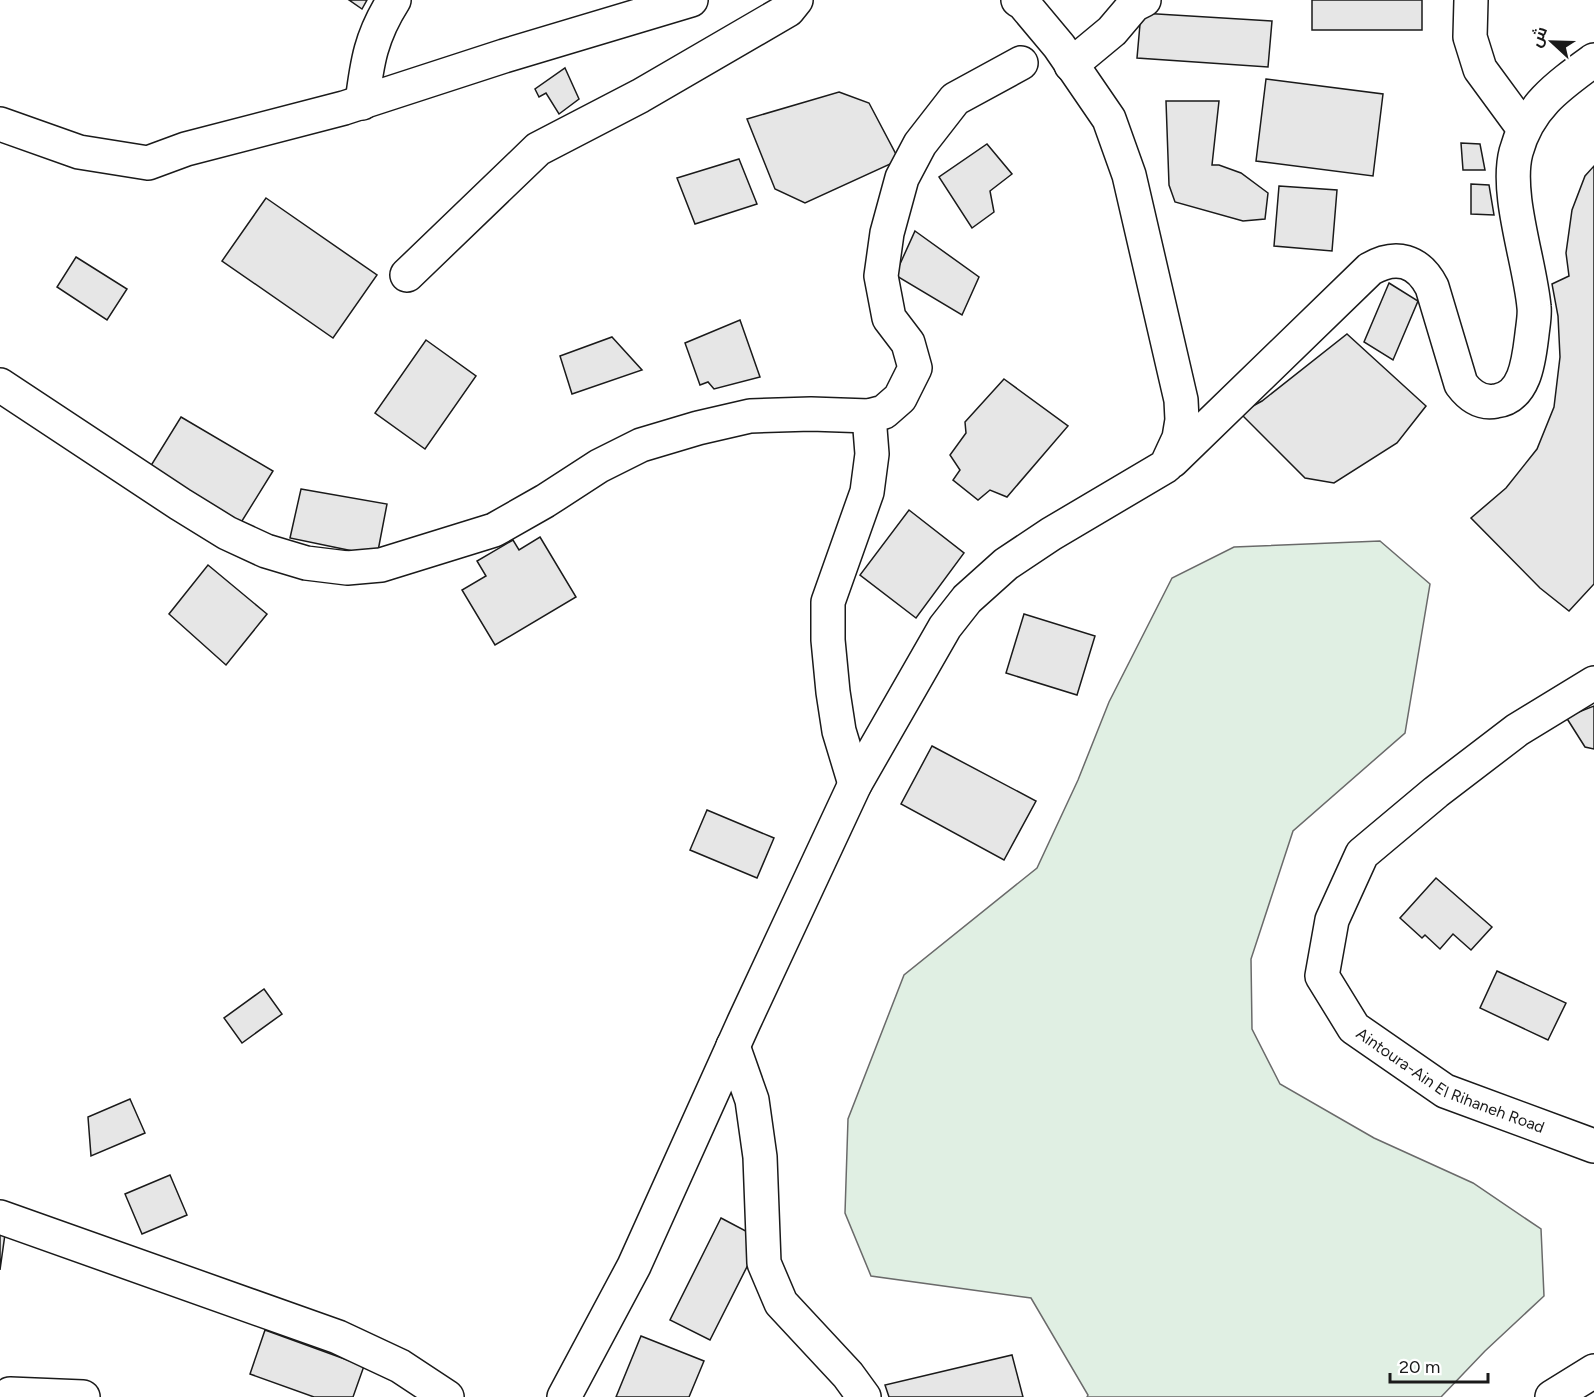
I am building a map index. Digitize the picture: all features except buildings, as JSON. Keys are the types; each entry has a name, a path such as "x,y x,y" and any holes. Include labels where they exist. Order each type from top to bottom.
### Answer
{"street":[{"path":"362,103 368,56 382,17 394,0"},
{"path":"0,124 79,152 148,164 186,149 362,103 504,56 691,0"},
{"path":"407,275 538,149 640,96 788,10 796,0"},
{"path":"1018,0 1059,46 1110,119 1129,175 1181,400 1182,420 1179,438 1166,466"},
{"path":"1071,65 1112,31 1134,5 1144,0"},
{"path":"1471,0 1470,37 1480,69 1524,129"},
{"path":"564,1397 634,1266 855,784 945,627 967,599 1006,564 1166,466 1370,269 1382,263 1395,261 1408,263 1418,268 1427,277 1461,384 1468,393 1478,400 1489,402 1502,400 1513,393 1528,365 1535,309 1513,181 1515,154 1524,129 1540,104 1562,83 1594,60"},
{"path":"0,385 227,533 266,551 306,563 347,568 381,565 494,530 599,466 641,445 750,416 811,414 868,416 884,412 900,398 915,368 908,343 889,318 881,276 887,233 902,178 920,144 955,99 1021,63"},
{"path":"855,784 839,731 832,692 828,602 867,492 872,454 868,416"},
{"name":"Aintoura-Ain El Rihaneh Road","path":"1594,683 1517,730 1436,792 1362,854 1332,920 1322,976 1354,1028 1445,1091 1594,1146"},
{"path":"733,1046 752,1100 760,1157 764,1263 781,1303 848,1375 864,1397"},
{"path":"0,1217 338,1337 400,1366 447,1397"},
{"path":"1552,1397 1594,1371"},
{"path":"10,1394 83,1397"}],"green space":[{"path":"1380,541 1430,584 1405,733 1293,831 1251,959 1252,1029 1280,1084 1374,1138 1473,1183 1541,1229 1544,1296 1485,1351 1441,1397 1087,1397 1088,1395 1031,1298 871,1276 845,1213 848,1119 904,975 1037,868 1078,780 1109,702 1172,578 1234,547"}]}
